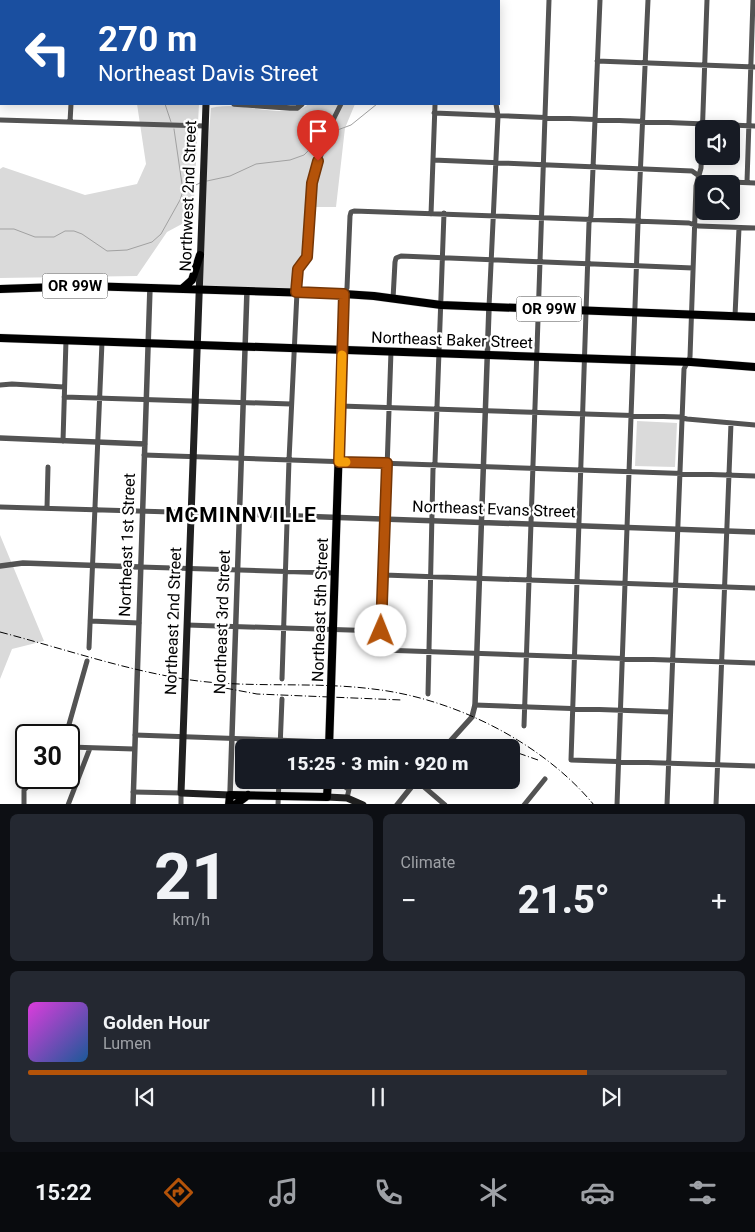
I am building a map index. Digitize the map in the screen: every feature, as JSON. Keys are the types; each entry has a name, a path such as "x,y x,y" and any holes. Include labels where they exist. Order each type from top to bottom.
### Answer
{"main road":[{"name":"Northwest 2nd Street","path":"199,289 206,105"},
{"path":"183,288 192,280 200,255"},
{"name":"OR 99W","path":"0,289 86,286 247,290 374,296 440,305 755,317"},
{"name":"Northeast 2nd Street","path":"181,793 199,289"},
{"name":"Northeast 5th Street","path":"329,739 344,294"},
{"name":"Northeast Baker Street","path":"0,338 755,365"},
{"path":"181,793 278,796 327,801 347,798 363,804"},
{"name":"Northeast 3rd Street","path":"229,804 230,794"},
{"path":"235,804 248,795"}],"street":[{"path":"524,726 549,0"},
{"path":"600,0 586,310 571,760 755,766"},
{"path":"617,804 624,658 636,266 648,0"},
{"path":"703,120 707,0"},
{"path":"747,182 753,67 753,0"},
{"path":"597,61 753,67"},
{"path":"70,122 71,105"},
{"path":"243,105 290,108 301,105"},
{"path":"282,680 289,460 298,269 307,257 314,175 334,118 341,105"},
{"path":"431,214 435,105"},
{"path":"452,739 472,717 476,705 492,215 498,116 496,105"},
{"path":"434,114 695,124"},
{"path":"0,120 205,126"},
{"path":"740,126 755,126"},
{"path":"433,160 641,168 692,171 698,175"},
{"path":"740,182 755,183"},
{"path":"344,294 347,288 351,212 492,215 689,223 755,228"},
{"path":"428,694 431,521 444,214"},
{"path":"667,804 684,369 690,357 695,220"},
{"path":"736,316 739,228"},
{"path":"393,299 394,262 396,258 401,256 693,268"},
{"name":"Northeast 1st Street","path":"133,804 150,287"},
{"name":"Northeast 3rd Street","path":"230,794 247,290"},
{"path":"63,441 66,340"},
{"path":"89,648 102,342"},
{"path":"390,351 381,631 382,650 755,663"},
{"path":"0,385 64,387"},
{"path":"64,397 292,404"},
{"path":"340,406 682,418 755,425"},
{"path":"716,804 731,423"},
{"path":"0,438 145,444"},
{"path":"144,455 755,476"},
{"path":"47,508 48,467"},
{"name":"Northeast Evans Street","path":"0,506 755,532"},
{"path":"0,566 23,564 92,565 334,573"},
{"path":"384,575 755,588"},
{"path":"90,621 138,623"},
{"path":"187,624 381,631"},
{"path":"69,724 87,661"},
{"path":"281,739 282,699"},
{"path":"476,705 670,712"},
{"path":"135,735 256,739"},
{"path":"80,748 134,749"},
{"path":"80,773 90,748"},
{"path":"524,804 545,780"},
{"path":"24,804 25,789"},
{"path":"68,804 74,789"},
{"path":"278,789 278,804"},
{"path":"347,798 348,789"},
{"path":"397,804 410,789"},
{"path":"428,789 445,804"},
{"path":"133,792 181,793"},
{"name":"Northeast 2nd Street","path":"181,793 181,804"}],"shaded area":[{"path":"137,105 199,105 193,218 167,232 137,276 0,278 0,169 3,167 85,195 137,184 146,164"},
{"path":"307,105 355,105 345,128 336,207 315,207 310,260 305,266 296,292 199,289 201,231 211,108 235,106 285,111 303,108"},
{"path":"637,421 677,423 675,467 635,466"},
{"path":"0,535 44,641 12,649 0,679"}],"waterway":[{"path":"165,105 171,122"},
{"path":"332,132 351,125 376,105"},
{"path":"0,229 14,229 35,237 54,237 65,231 74,231 82,234 107,251 127,250 152,242 161,234 183,191 174,129"},
{"path":"207,181 230,176 256,164 290,160 304,155 325,134"},
{"path":"183,191 200,183"}],"railway":[{"path":"0,632 115,664 184,679 231,684 326,685 373,689 434,702 464,713 522,743 573,782 593,804"},
{"path":"225,688 257,694 402,700"},
{"path":"520,754 538,760"}],"slow traffic":[{"path":"342,355 339,462 346,462"}],"district":[{"name":"MCMINNVILLE","path":"241,515"}],"route":[{"path":"318,161 312,183 307,257 298,269 296,292 344,294 339,462 387,463 381,631"}]}
